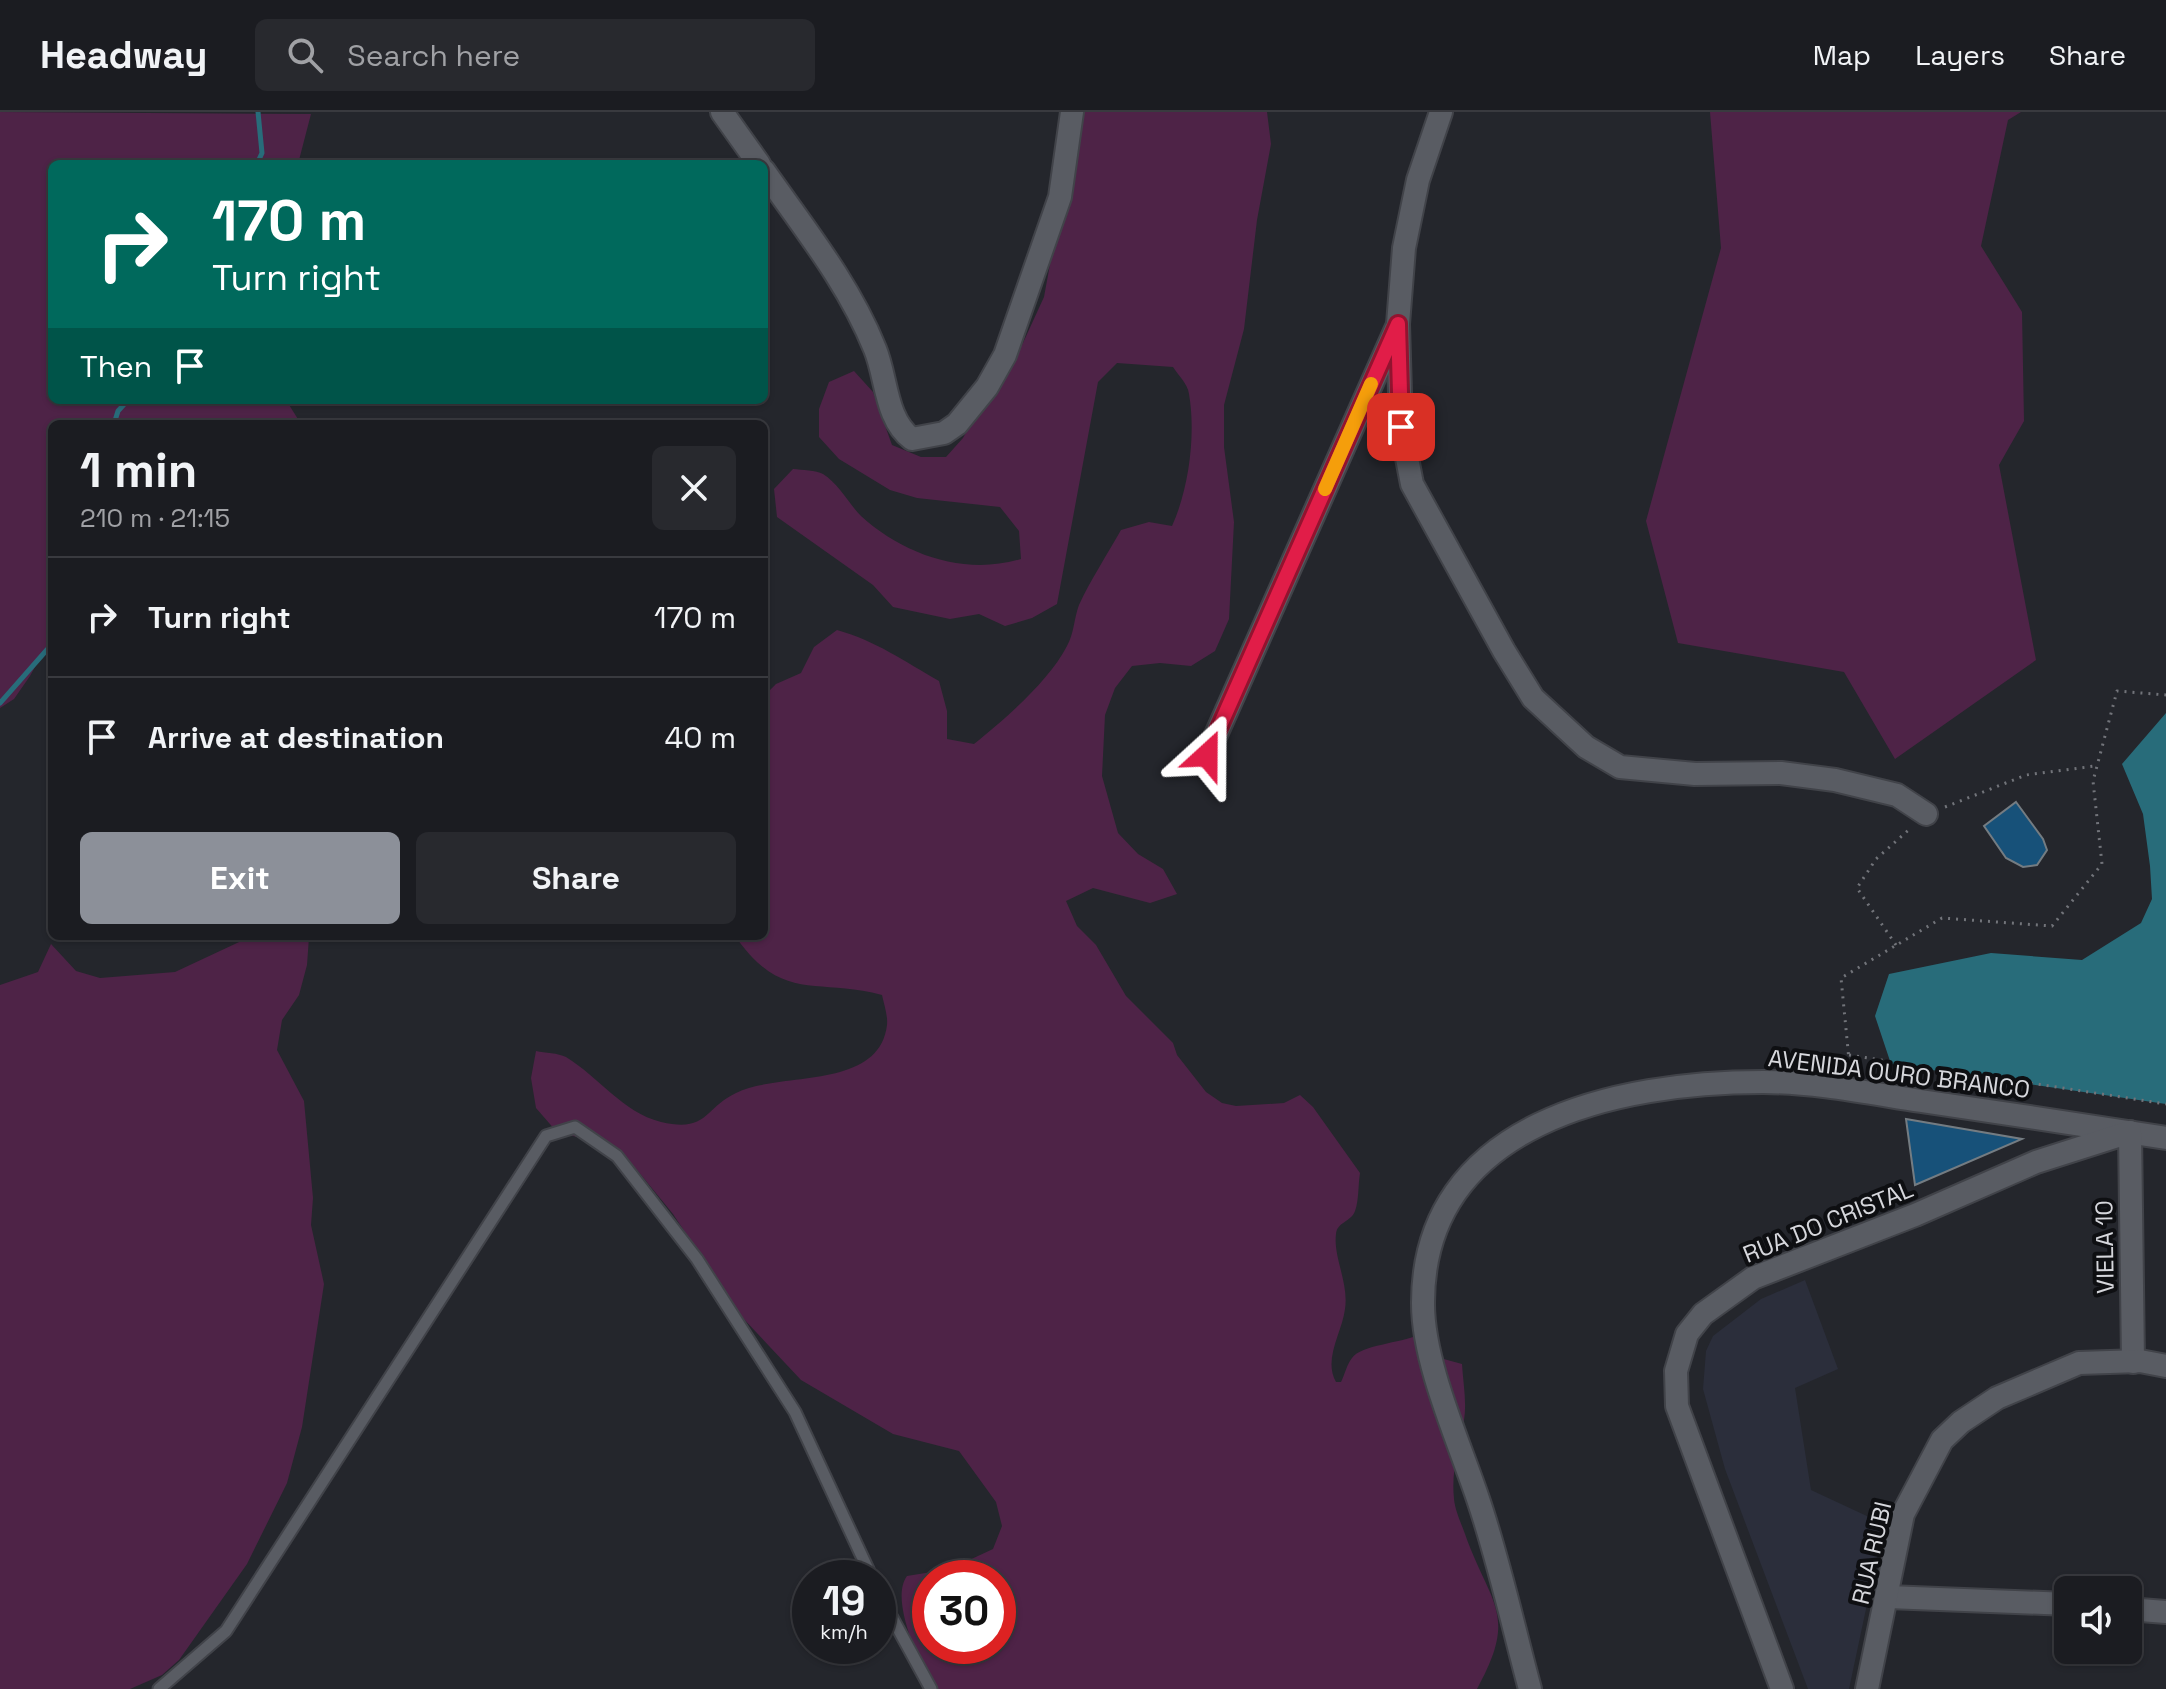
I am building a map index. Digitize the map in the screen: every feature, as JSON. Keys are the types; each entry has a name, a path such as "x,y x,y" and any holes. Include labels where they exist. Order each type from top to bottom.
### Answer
{"street":[{"path":"722,112 756,160"},
{"path":"768,177 854,302 877,353 896,420 912,439 923,439 944,433 957,424 987,387 1005,355 1060,197 1072,112"},
{"path":"1441,112 1418,180 1404,248 1398,324 1401,427 1412,484 1533,698 1586,747 1620,767 1695,774 1781,773 1835,780 1897,795 1926,814"},
{"path":"1207,755 1398,324"},
{"name":"AVENIDA OURO BRANCO","path":"1530,1689 1479,1502 1428,1341 1423,1306 1425,1271 1432,1237 1447,1204 1468,1176 1495,1150 1526,1130 1592,1103 1652,1090 1751,1082 1829,1087 2166,1138"},
{"name":"VIELA 10","path":"2130,1132 2133,1362"},
{"name":"RUA DO CRISTAL","path":"1774,1687 1677,1406 1676,1371 1687,1334 1703,1314 1753,1278 1915,1215 2036,1162 2130,1132"},
{"name":"RUA RUBI","path":"1867,1689 1903,1514 1942,1440 1961,1422 1997,1398 2079,1363 2133,1362 2166,1366"},
{"path":"1888,1597 2054,1603"},
{"path":"2142,1610 2166,1612"}],"lane":[{"path":"159,1689 226,1631 546,1136 575,1127 617,1156 697,1259 795,1412 864,1560"},
{"path":"896,1625 931,1689"}],"path":[{"path":"2166,695 2117,691 2093,781 2102,864 2052,926 1942,918 1841,978 1849,1055 2166,1104"},
{"path":"1896,945 1857,888 1876,859 1926,814 2026,775 2097,766"}],"shaded area":[{"path":"0,112 311,114 299,160 48,160 48,404 288,404 298,420 48,420 48,643 14,699 0,708"},
{"path":"1078,112 1267,112 1271,144 1257,220 1244,329 1224,405 1224,447 1234,522 1229,619 1215,651 1191,666 1160,663 1132,666 1115,688 1105,715 1102,776 1118,833 1138,854 1163,869 1177,894 1150,903 1093,888 1066,901 1077,926 1096,945 1126,996 1173,1043 1177,1055 1206,1092 1222,1103 1236,1106 1284,1103 1300,1095 1313,1107 1360,1173 1355,1211 1336,1234 1346,1299 1332,1355 1336,1382 1341,1382 1349,1363 1357,1354 1418,1335 1440,1358 1462,1364 1465,1413 1455,1468 1454,1499 1474,1558 1491,1594 1498,1625 1490,1663 1477,1689 932,1689 921,1664 1016,1664 1016,1560 969,1560 993,1549 1002,1526 996,1502 959,1451 893,1434 801,1380 740,1315 673,1214 637,1170 611,1147 556,1131 536,1108 531,1078 536,1051 566,1057 634,1110 676,1125 697,1122 726,1099 755,1086 847,1070 866,1060 880,1046 887,1025 882,995 785,980 752,957 738,940 768,940 768,692 776,684 801,673 814,647 837,630 877,646 939,681 947,711 947,739 974,744 1025,699 1059,659 1069,641 1079,605 1121,530 1149,522 1172,526 1190,461 1191,410 1185,383 1173,367 1117,363 1098,382 1057,604 1032,618 1005,626 979,614 950,619 893,607 873,585 777,517 774,489 793,469 817,472 834,483 861,516 878,530 916,551 957,563 978,565 1021,559 1019,531 1000,507 917,498 890,490 839,459 819,437 819,409 829,382 854,371 873,392 892,445 921,457 946,457 963,438 996,379 1022,345 1044,297"},
{"path":"1710,112 2021,112 2008,120 1981,246 2022,312 2024,421 1999,465 2036,660 1895,759 1844,672 1678,643 1646,521 1721,248"},
{"path":"243,940 309,940 307,965 299,995 282,1020 277,1050 304,1101 313,1198 311,1225 324,1284 302,1427 287,1483 247,1564 179,1660 162,1675 130,1689 0,1689 0,985 38,972 51,944 76,971 100,978 175,972"},
{"path":"1805,1280 1838,1369 1795,1388 1811,1490 1884,1524 1849,1689 1808,1689 1725,1469 1703,1389 1706,1351 1713,1336 1761,1299"},
{"path":"912,1575 912,1640 902,1600 902,1587 907,1576"}],"water":[{"path":"2166,713 2166,1104 1891,1064 1875,1016 1889,974 1991,953 2082,960 2141,923 2152,899 2150,866 2143,814 2122,764"}],"building":[{"path":"2016,802 2043,839 2047,850 2037,865 2023,867 2006,858 1984,826"},
{"path":"1906,1119 2022,1139 1915,1185"}],"waterway":[{"path":"258,112 262,153 259,160"},
{"path":"115,420 124,404"},
{"path":"0,703 48,649"}],"slow traffic":[{"path":"1325,489 1371,384"}],"route":[{"path":"1207,755 1398,324 1401,427"}]}
